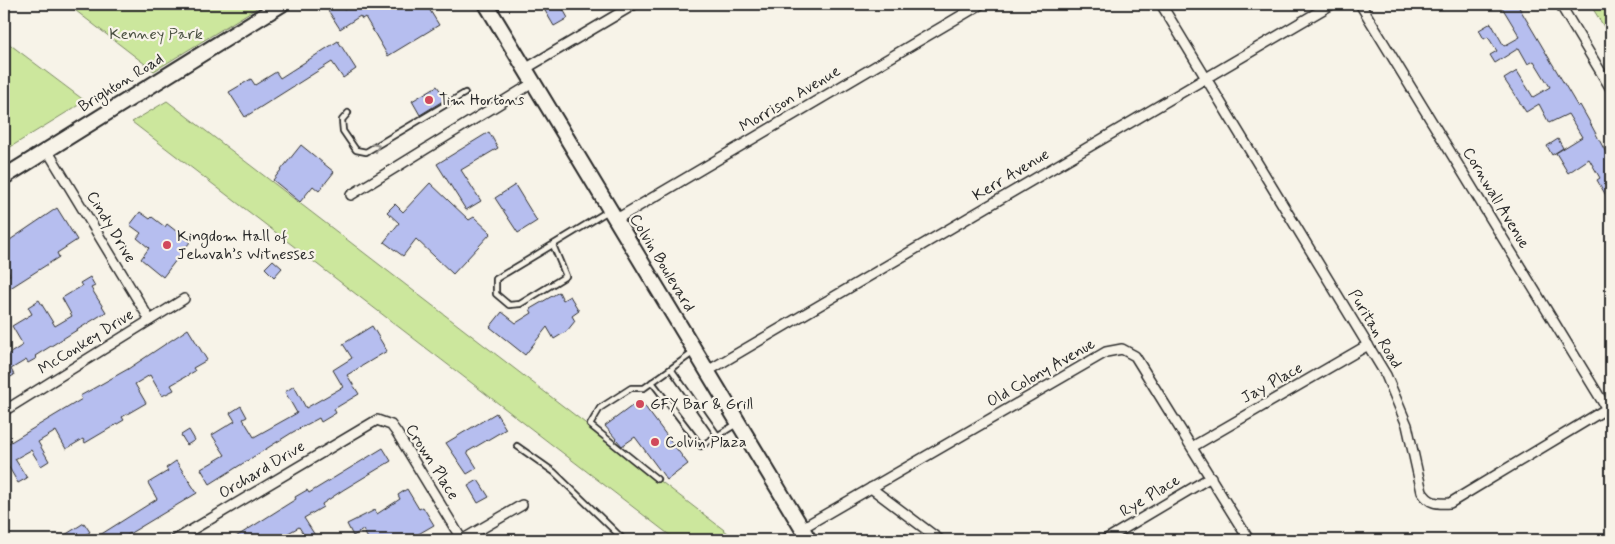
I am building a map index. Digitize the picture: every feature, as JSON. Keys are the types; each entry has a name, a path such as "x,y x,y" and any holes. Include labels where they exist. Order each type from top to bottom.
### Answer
{"street":[{"name":"Brighton Road","path":"4,177 282,4"},
{"name":"Colvin Boulevard","path":"486,4 706,372 809,540"},
{"path":"525,69 635,4"},
{"name":"Morrison Avenue","path":"612,215 981,4"},
{"name":"Puritan Road","path":"1161,4 1386,375 1399,405 1416,457 1422,492 1431,502 1450,503 1609,408"},
{"name":"Kerr Avenue","path":"706,372 1332,4"},
{"name":"Cornwall Avenue","path":"1360,4 1609,408"},
{"path":"1560,4 1611,89"},
{"path":"351,195 533,83"},
{"name":"Cindy Drive","path":"47,150 150,320"},
{"name":"McConkey Drive","path":"4,411 184,299"},
{"name":"Jay Place","path":"1192,447 1368,345"},
{"name":"Old Colony Avenue","path":"802,528 1114,349 1122,349 1136,356 1249,540"},
{"name":"Crown Place","path":"364,426 377,420 391,425 462,540"},
{"name":"Orchard Drive","path":"175,540 364,426"},
{"name":"Rye Place","path":"1105,540 1211,477"},
{"path":"871,488 940,540"},
{"path":"462,540 522,505"}],"lane":[{"path":"348,113 342,120 343,131 356,150 366,152 465,93"},
{"path":"553,245 566,276 520,304 509,305 496,294 496,279 553,245 612,215"},
{"path":"656,479 590,425 600,408 631,388 644,388 694,352"},
{"path":"671,369 718,436"},
{"path":"652,382 702,446 738,423"},
{"path":"517,446 554,472 624,540"}],"green space":[{"name":"Kenney Park","path":"67,4 263,4 154,71"},
{"path":"1590,4 1611,4 1611,27 1606,30"},
{"path":"4,40 85,101 4,151"},
{"path":"167,101 737,540 676,540 132,122"}],"building":[{"path":"324,4 340,4 344,10 354,4 426,4 439,25 388,56 365,17 362,19 360,16 340,29"},
{"path":"541,4 560,4 568,18 554,26"},
{"path":"1500,4 1517,4 1578,107 1580,105 1588,119 1611,162 1611,204 1597,180 1600,178 1589,159 1568,173 1556,153 1582,137 1568,114 1549,123 1539,104 1526,112 1504,79 1517,71 1533,97 1550,87 1534,61 1528,64 1519,48 1495,63 1490,55 1497,51 1488,37 1484,39 1479,30 1491,23 1504,46 1520,37"},
{"path":"338,41 356,69 343,78 332,62 245,117 229,92 251,79 255,85 276,72 280,78"},
{"name":"Tim Hortons","path":"437,86 446,99 420,115 412,101"},
{"path":"489,132 498,148 461,170 481,201 466,210 437,164"},
{"path":"1558,139 1563,148 1552,155 1547,146"},
{"path":"301,145 334,172 319,191 313,186 300,202 273,180"},
{"path":"430,183 469,220 474,217 491,233 453,274 416,239 403,256 384,242 399,223 387,212 395,204 403,212"},
{"path":"515,185 537,221 518,233 495,198"},
{"path":"57,208 77,240 57,253 59,257 4,292 4,279 10,275 4,264 4,244"},
{"name":"Kingdom Hall of Jehovah’s Witnesses","path":"140,212 150,219 152,217 165,227 167,224 190,242 163,277 141,259 149,248 137,238 141,233 130,225"},
{"path":"273,260 282,268 274,277 265,268"},
{"path":"90,277 95,286 91,288 106,312 35,356 37,358 28,363 26,360 11,369 14,375 4,381 4,357 23,345 12,326 32,314 28,307 39,300 55,326 72,316 62,298 82,286 80,283"},
{"path":"559,292 563,300 570,296 579,311 572,316 575,321 567,331 554,339 547,327 525,355 490,327 502,312 516,323 532,313 530,309"},
{"path":"372,326 387,351 347,375 359,394 334,409 336,413 321,422 319,418 293,432 210,484 201,469 225,455 212,435 235,421 230,413 241,406 247,417 243,419 254,437 297,413 285,392 294,386 306,408 343,387 333,370 352,358 343,344"},
{"path":"188,329 207,360 193,368 195,371 171,385 174,390 162,396 150,375 135,384 146,403 122,417 124,420 85,443 83,439 66,449 56,431 38,442 49,461 41,466 31,450 15,459 27,478 18,483 7,464 4,466 4,446 82,399 80,396 128,369"},
{"name":"Colvin Plaza","path":"640,400 688,464 667,480 635,437 622,446 605,426"},
{"path":"496,413 506,429 467,452 477,468 467,474 446,443"},
{"path":"189,430 195,440 187,445 181,435"},
{"path":"383,448 391,461 343,490 322,504 323,507 304,518 318,540 307,540 299,527 283,536 285,540 231,540 296,499 295,497 307,490 309,493"},
{"path":"176,461 197,493 119,540 92,540 157,499 148,483 168,471 166,468"},
{"path":"478,480 489,497 478,503 468,486"},
{"path":"407,489 419,509 423,507 434,525 408,540 369,540 363,530 353,536 347,524 375,510 377,514 400,499 398,495"},
{"path":"84,523 90,532 77,540 57,540"}],"place":[{"name":"Tim Hortons","path":"429,100"},
{"name":"Kingdom Hall of Jehovah’s Witnesses","path":"167,245"},
{"name":"GFY Bar & Grill","path":"640,404"},
{"name":"Colvin Plaza","path":"655,442"}]}
